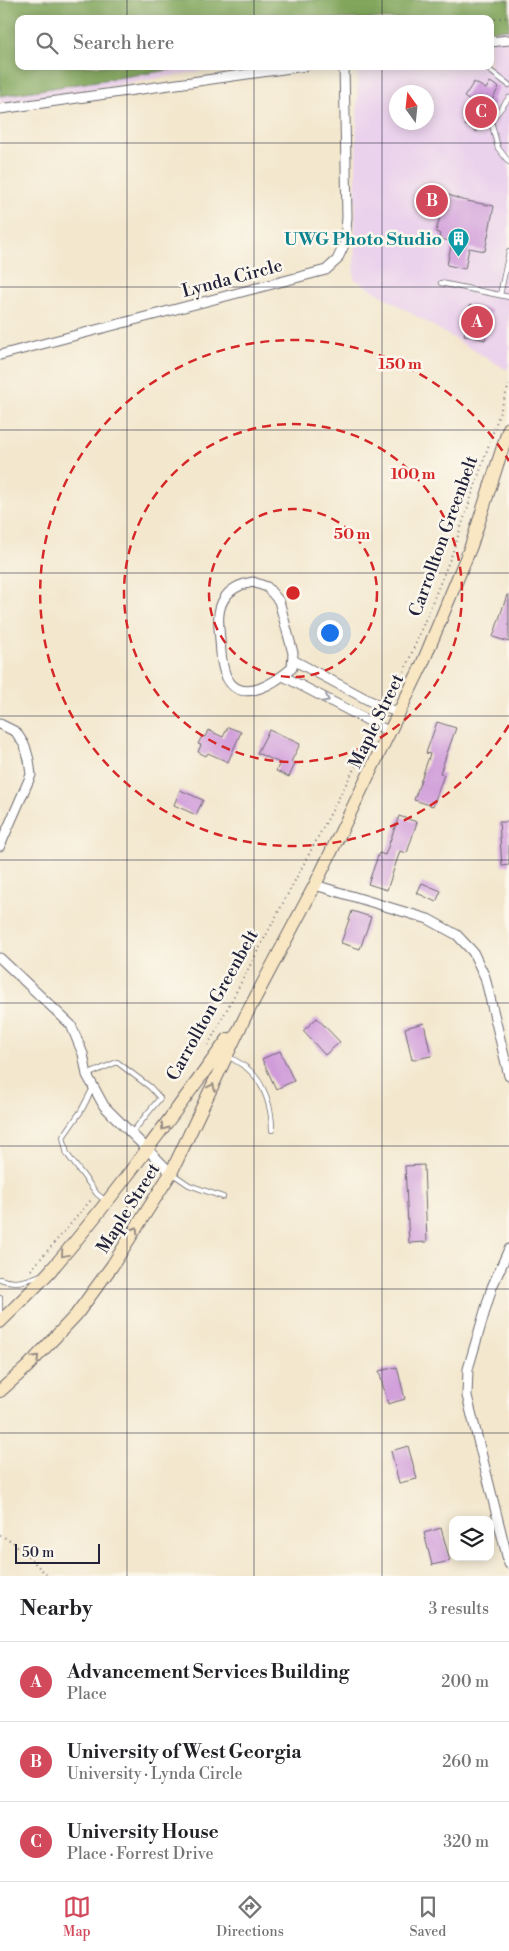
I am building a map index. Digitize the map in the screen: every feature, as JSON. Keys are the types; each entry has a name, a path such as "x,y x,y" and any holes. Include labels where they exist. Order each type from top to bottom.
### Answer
{"main road":[{"name":"Maple Street","path":"0,1391 76,1316 112,1266 172,1173 245,1017 316,885 421,667 471,546 509,428"},
{"name":"Maple Street","path":"0,1322 49,1272 107,1202 245,1017"}],"street":[{"path":"494,42 509,40"},
{"path":"0,109 278,70"},
{"name":"Lynda Circle","path":"0,355 326,270 336,260 345,242 347,217 344,70"},
{"path":"253,582 261,584 274,594 281,610 293,653 293,660 292,668 283,676 259,689 244,691 232,685 224,669 218,618 223,599 238,586 253,582"},
{"path":"293,660 399,713"},
{"path":"283,676 390,732"},
{"path":"0,724 16,732 29,760 31,775 0,846"},
{"path":"316,885 428,919 457,935 473,952 485,977 505,1043 509,1076"},
{"path":"0,958 71,1025 83,1054 87,1075 104,1106 172,1173"},
{"path":"509,1249 492,1287 474,1345 468,1369 467,1396 509,1564"}],"lane":[{"path":"489,70 509,85"},
{"path":"509,98 491,121 498,148 509,162"},
{"path":"500,295 509,252"},
{"path":"441,283 509,297"},
{"path":"227,1055 248,1068 258,1080 272,1114 272,1130"},
{"path":"87,1075 117,1062 150,1087 160,1098 131,1134"},
{"path":"94,1087 81,1111 63,1137 67,1154 97,1194 107,1202"},
{"path":"172,1173 189,1185 223,1198"},
{"path":"0,1279 10,1283 27,1281 49,1272"},
{"path":"0,1298 0,1313"}],"path":[{"path":"494,19 509,17"},
{"name":"Carrollton Greenbelt","path":"392,694 447,568 477,485 509,384"},
{"name":"Carrollton Greenbelt","path":"207,1047 367,747"},
{"path":"25,1275 38,1263 97,1194"},
{"path":"0,1535 13,1542 48,1576"}],"shaded area":[{"path":"0,0 509,0 509,365 507,370 354,279 358,70 494,70 494,15 15,15 15,70 210,70 0,103"}],"green space":[{"path":"0,0 509,0 509,29 494,31 494,15 15,15 15,70 169,70 0,96"}],"building":[{"path":"474,82 486,89 490,82 499,87 492,100 495,102 477,132 465,125 476,105 464,97"},
{"path":"446,194 462,200 494,206 485,251 469,248 465,269 447,265 452,242 439,238 440,234 436,232"},
{"path":"470,305 491,310 485,340 464,335"},
{"path":"507,595 509,595 509,642 493,637"},
{"path":"437,722 456,728 440,773 444,775 433,806 414,800 430,754 426,753"},
{"path":"228,727 241,732 228,762 208,753 206,756 198,752 201,745 198,744 202,736 205,737 208,730 223,737"},
{"path":"269,730 300,744 291,762 295,764 289,777 276,771 280,763 257,753"},
{"path":"180,790 203,800 196,815 174,805"},
{"path":"399,816 417,822 407,853 400,851 387,890 368,884 379,853 385,855"},
{"path":"499,822 509,822 509,865 502,866"},
{"path":"422,883 441,891 436,902 417,893"},
{"path":"352,911 371,917 360,949 341,943"},
{"path":"317,1018 340,1042 325,1055 303,1031"},
{"path":"424,1023 431,1056 412,1060 405,1028"},
{"path":"280,1051 294,1081 276,1089 262,1059"},
{"path":"424,1165 427,1242 409,1243 405,1166"},
{"path":"397,1367 405,1399 388,1404 379,1371"},
{"path":"408,1446 417,1479 399,1483 391,1451"},
{"path":"441,1528 450,1561 432,1565 424,1533"}],"place":[{"name":"University House","path":"481,112"},
{"name":"University of West Georgia","path":"432,201"},
{"name":"UWG Photo Studio","path":"458,258"},
{"name":"Advancement Services Building","path":"477,322"}]}
